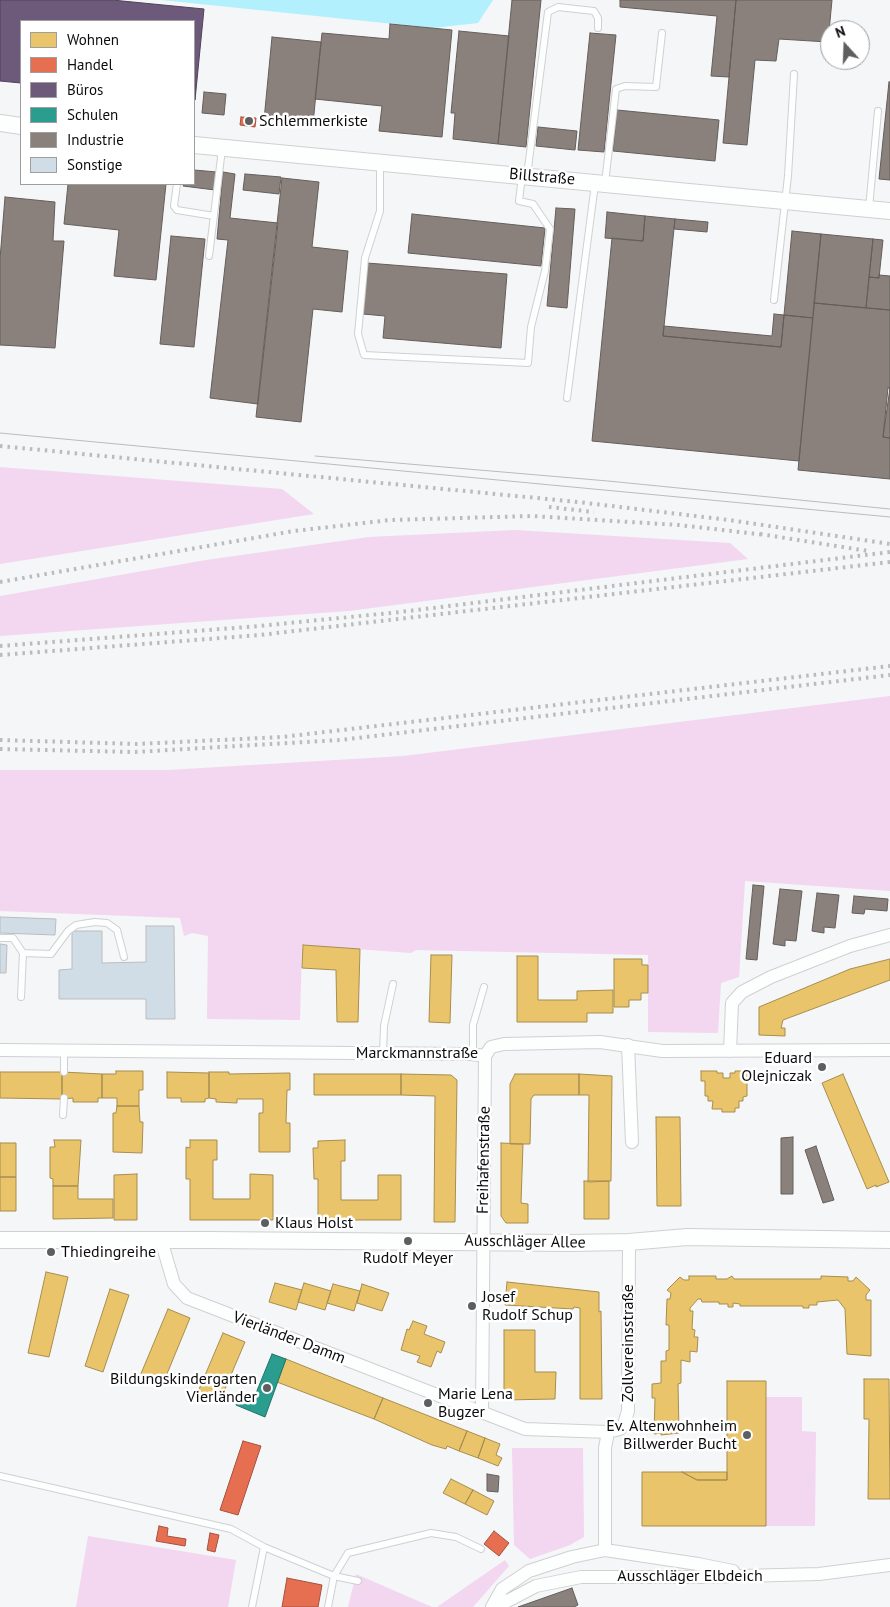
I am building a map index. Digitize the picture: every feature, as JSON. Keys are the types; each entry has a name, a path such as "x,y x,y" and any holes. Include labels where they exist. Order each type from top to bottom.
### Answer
{"street":[{"path":"0,123 20,126"},
{"name":"Billstraße","path":"195,145 890,211"},
{"path":"730,1051 732,1003 742,992 771,977 850,946 890,934"},
{"name":"Marckmannstraße","path":"0,1050 479,1055 490,1047 504,1044 600,1042 662,1051 890,1050"},
{"path":"628,1045 632,1142"},
{"name":"Freihafenstraße","path":"479,1055 483,1242 482,1413"},
{"name":"Ausschläger Allee","path":"161,1240 629,1242 688,1237 890,1240"},
{"path":"0,1240 161,1240"},
{"name":"Vierländer Damm","path":"161,1240 174,1284 187,1298 525,1429 608,1432"},
{"name":"Zollvereinsstraße","path":"608,1432 620,1429 624,1424 628,1411 629,1242"},
{"path":"605,1550 605,1448 608,1432"},
{"path":"492,1607 502,1589 529,1571 572,1557 605,1550 698,1564 755,1576"},
{"name":"Ausschläger Elbdeich","path":"496,1607 536,1586 581,1577 819,1574 890,1565"}],"lane":[{"path":"380,162 380,211 365,258 358,334 364,355 528,364 531,327 545,271 550,229 534,204 520,201 548,12 558,7 594,11 597,14 598,28"},
{"path":"567,398 616,89 625,86 656,86 662,33"},
{"path":"774,300 788,176 794,74"},
{"path":"869,209 878,111"},
{"path":"209,256 222,148"},
{"path":"177,185 174,206 177,210 214,216"},
{"path":"23,953 51,954 68,931 76,926 95,922 106,923 117,930 124,958"},
{"path":"0,938 13,938 23,953 21,997"},
{"path":"383,1053 384,1026 393,984"},
{"path":"479,1055 473,1025 484,987"},
{"path":"64,1050 64,1072"},
{"path":"63,1115 64,1098"},
{"path":"0,1476 231,1529 264,1547 334,1576 358,1581"},
{"path":"328,1607 334,1576 348,1553 431,1533 456,1537 480,1549"},
{"path":"252,1607 264,1547"}],"shaded area":[{"path":"0,467 282,489 314,514 0,564"},
{"path":"515,530 730,543 748,559 349,611 0,636 0,596 206,560 369,537"},
{"path":"890,696 890,891 745,881 739,977 721,983 718,1033 648,1032 648,955 416,950 411,953 302,945 300,1020 207,1019 208,936 192,933 184,936 180,918 0,911 0,770 168,770 403,756"},
{"path":"766,1397 802,1397 802,1431 816,1432 815,1526 766,1526"},
{"path":"512,1448 583,1448 584,1537 570,1545 530,1559 514,1545"},
{"path":"88,1536 236,1560 228,1607 76,1607"},
{"path":"505,1560 509,1566 473,1607 437,1607"},
{"path":"356,1574 432,1607 348,1607"}],"water":[{"path":"161,0 493,0 478,23 433,28"}],"building: Wohnen":[{"path":"303,945 360,949 358,1022 337,1022 336,970 302,968"},
{"path":"431,955 452,955 450,1023 429,1022"},
{"path":"517,956 538,956 538,1000 577,1000 577,991 613,990 613,1013 587,1013 587,1022 517,1022"},
{"path":"614,959 642,959 642,965 648,965 648,993 641,993 641,1000 629,1000 629,1007 614,1007"},
{"path":"890,959 890,980 783,1020 781,1028 785,1028 785,1036 759,1035 759,1007 850,969"},
{"path":"116,1071 143,1071 143,1090 139,1090 139,1106 117,1106 117,1098 102,1098 102,1074 116,1074"},
{"path":"701,1071 717,1071 717,1073 723,1073 723,1078 730,1078 730,1073 735,1073 735,1071 751,1071 751,1081 747,1081 747,1096 743,1097 743,1101 739,1101 739,1108 735,1108 735,1112 722,1112 722,1109 712,1109 713,1101 708,1101 708,1096 705,1096 705,1081 701,1081"},
{"path":"0,1072 62,1072 62,1099 0,1098"},
{"path":"62,1072 102,1074 102,1098 98,1098 98,1102 73,1102 73,1098 62,1099"},
{"path":"167,1072 209,1073 209,1098 205,1099 205,1102 181,1102 181,1098 167,1098"},
{"path":"209,1072 229,1072 229,1074 290,1073 290,1090 287,1090 286,1123 290,1123 290,1152 259,1152 259,1113 263,1113 263,1099 237,1099 237,1103 216,1102 216,1099 209,1098"},
{"path":"314,1074 401,1074 401,1095 314,1095"},
{"path":"401,1074 451,1075 457,1080 455,1222 434,1222 435,1096 401,1095"},
{"path":"515,1074 579,1074 579,1095 534,1095 531,1099 530,1144 510,1144 510,1084"},
{"path":"579,1074 612,1076 611,1181 588,1182 589,1095 579,1095"},
{"path":"843,1074 889,1182 876,1187 876,1185 867,1189 822,1083"},
{"path":"117,1106 139,1106 140,1122 143,1122 142,1153 113,1152 113,1113 116,1113"},
{"path":"656,1117 680,1117 681,1206 657,1206"},
{"path":"54,1140 81,1140 78,1186 53,1186 53,1179 50,1178 50,1147 55,1147"},
{"path":"190,1140 217,1140 217,1160 213,1160 213,1199 250,1199 250,1174 273,1175 273,1220 190,1220 190,1179 186,1179 186,1147 190,1148"},
{"path":"345,1140 345,1161 341,1161 341,1200 378,1200 378,1175 401,1175 401,1220 318,1220 318,1179 314,1179 313,1148 318,1148 318,1141"},
{"path":"0,1143 16,1143 16,1177 0,1177"},
{"path":"501,1143 523,1144 521,1203 528,1204 528,1223 506,1223 501,1216"},
{"path":"137,1174 137,1220 114,1220 114,1175"},
{"path":"0,1177 16,1177 16,1211 0,1211"},
{"path":"584,1181 609,1181 609,1219 584,1219"},
{"path":"53,1186 78,1186 78,1199 113,1199 113,1218 53,1219"},
{"path":"46,1272 68,1277 49,1357 28,1353"},
{"path":"689,1276 716,1276 716,1279 727,1279 732,1276 734,1279 821,1279 821,1276 848,1277 848,1281 853,1281 856,1277 870,1290 866,1295 866,1300 871,1300 871,1356 847,1354 845,1309 838,1300 817,1302 817,1305 809,1305 809,1308 803,1308 803,1306 740,1306 740,1304 733,1303 733,1307 728,1307 728,1304 702,1302 701,1299 698,1299 690,1308 690,1311 693,1311 692,1329 695,1330 694,1337 698,1337 697,1352 690,1351 690,1362 681,1360 681,1383 678,1384 679,1433 654,1434 655,1398 652,1398 652,1384 661,1383 661,1361 666,1361 666,1351 669,1350 669,1325 666,1325 667,1299 670,1299 671,1293 667,1290 680,1277 684,1280 689,1280"},
{"path":"507,1282 599,1292 602,1399 580,1399 580,1308 505,1305"},
{"path":"275,1283 302,1290 296,1310 269,1302"},
{"path":"304,1283 331,1291 325,1310 298,1302"},
{"path":"333,1284 360,1291 354,1311 327,1303"},
{"path":"362,1284 389,1293 382,1311 357,1303"},
{"path":"110,1289 129,1295 103,1372 85,1366"},
{"path":"168,1309 190,1318 162,1386 140,1376"},
{"path":"413,1321 427,1326 424,1334 445,1342 441,1353 437,1351 431,1367 417,1362 420,1356 401,1350 407,1329 409,1330"},
{"path":"504,1330 535,1330 535,1372 556,1372 555,1399 504,1400"},
{"path":"223,1333 245,1342 219,1403 197,1394"},
{"path":"286,1359 383,1398 374,1419 277,1382"},
{"path":"864,1379 889,1379 890,1499 868,1499 869,1419 864,1419"},
{"name":"Ev. Altenwohnheim Billwerder Bucht","path":"727,1381 766,1381 766,1526 642,1526 642,1472 682,1472 697,1480 727,1480"},
{"path":"383,1398 467,1431 459,1451 447,1446 446,1449 432,1445 374,1419"},
{"path":"467,1431 485,1438 478,1458 459,1451"},
{"path":"485,1438 500,1444 496,1455 502,1458 498,1466 478,1458"},
{"path":"682,1472 727,1472 727,1480 697,1480"},
{"path":"451,1479 473,1490 465,1504 443,1493"},
{"path":"473,1490 494,1501 487,1515 465,1504"}],"building: Handel":[{"path":"241,117 256,118 255,127 240,125"},
{"path":"243,1441 261,1446 238,1515 220,1510"},
{"path":"159,1526 168,1528 167,1536 186,1539 185,1546 156,1541"},
{"path":"494,1531 509,1543 499,1556 484,1544"},
{"path":"210,1533 219,1535 215,1552 207,1550"},
{"path":"287,1578 322,1585 318,1607 282,1607"}],"building: Büros":[{"path":"0,0 112,0 204,9 195,100 195,20 20,20 20,83 0,81"}],"building: Schulen":[{"name":"Bildungskindergarten Vierländer","path":"272,1354 286,1359 265,1417 236,1405 240,1393 254,1398"}],"building: Industrie":[{"path":"512,0 541,0 526,147 498,144"},
{"path":"620,0 736,0 729,77 711,76 717,16 620,7"},
{"path":"736,0 832,0 830,20 820,20 820,42 779,39 776,61 755,60 747,145 723,143"},
{"path":"390,24 452,30 442,137 379,131 382,106 315,99 322,33 389,39"},
{"path":"459,31 509,36 498,144 453,139 455,113 451,113"},
{"path":"590,33 616,35 604,152 578,150"},
{"path":"272,37 321,42 313,124 264,120"},
{"path":"890,82 890,180 879,179"},
{"path":"204,92 226,94 224,115 202,113"},
{"path":"617,110 719,120 715,161 613,151"},
{"path":"538,127 577,131 575,150 536,146"},
{"path":"195,170 217,172 215,190 183,186 195,185"},
{"path":"223,172 235,174 230,218 278,223 258,404 210,398 228,240 217,239"},
{"path":"245,174 281,177 279,194 243,190"},
{"path":"282,178 319,182 312,247 348,251 342,312 313,309 301,422 256,417"},
{"path":"68,185 166,185 156,280 114,276 119,230 64,224"},
{"path":"5,197 55,202 53,241 64,241 55,348 0,345 0,259"},
{"path":"556,208 575,209 567,308 547,306"},
{"path":"607,212 645,216 643,241 605,238"},
{"path":"412,214 545,228 541,266 408,253"},
{"path":"645,216 675,219 663,336 781,347 784,315 813,318 799,461 592,441 612,238 643,241"},
{"path":"675,219 708,222 707,232 674,229"},
{"path":"792,231 821,234 813,318 784,315"},
{"path":"821,234 873,239 866,308 814,303"},
{"path":"171,236 205,239 194,347 160,344"},
{"path":"873,239 883,240 879,278 869,277"},
{"path":"367,263 507,274 501,348 383,338 385,316 363,314"},
{"path":"879,275 890,276 890,310 866,308 869,277 879,278"},
{"path":"814,303 890,310 890,388 883,437 890,438 890,479 798,470"},
{"path":"774,314 784,315 781,347 663,336 664,326 772,336"},
{"path":"888,388 890,388 890,438 883,437"},
{"path":"753,885 764,886 757,960 746,959"},
{"path":"780,889 802,891 796,941 785,940 785,946 773,944"},
{"path":"817,893 839,895 835,928 824,927 824,933 812,931"},
{"path":"854,896 888,899 887,911 865,909 864,914 852,913"},
{"path":"793,1137 793,1194 781,1194 781,1138"},
{"path":"816,1146 834,1200 823,1203 805,1150"},
{"path":"487,1474 499,1476 498,1492 487,1491"},
{"path":"572,1588 578,1605 574,1607 518,1607"}],"building: Sonstige":[{"path":"0,917 56,919 55,935 0,933"},
{"path":"146,926 174,926 175,1019 146,1019 146,999 59,999 59,970 72,969 72,931 102,931 102,963 146,962"},
{"path":"0,944 7,945 6,973 0,973"}],"tram line":[{"path":"0,433 890,517"},
{"path":"315,456 608,481 890,509"}],"railway":[{"path":"0,446 578,502 729,520 890,544"},
{"path":"549,507 594,512"},
{"path":"0,582 294,531 390,520 532,516 679,525 766,535"},
{"path":"760,534 868,551"},
{"path":"0,646 260,626 400,612 890,552"},
{"path":"0,655 260,635 890,562"},
{"path":"0,740 137,744 282,737 890,666"},
{"path":"0,749 135,752 340,740 890,675"}],"place":[{"name":"Schlemmerkiste","path":"249,121"},
{"name":"Eduard Olejniczak","path":"822,1067"},
{"name":"Klaus Holst","path":"265,1223"},
{"name":"Rudolf Meyer","path":"408,1241"},
{"name":"Thiedingreihe","path":"51,1252"},
{"name":"Josef Rudolf Schup","path":"472,1306"},
{"name":"Bildungskindergarten Vierländer","path":"267,1388"},
{"name":"Marie Lena Bugzer","path":"428,1403"},
{"name":"Ev. Altenwohnheim Billwerder Bucht","path":"747,1435"}]}
